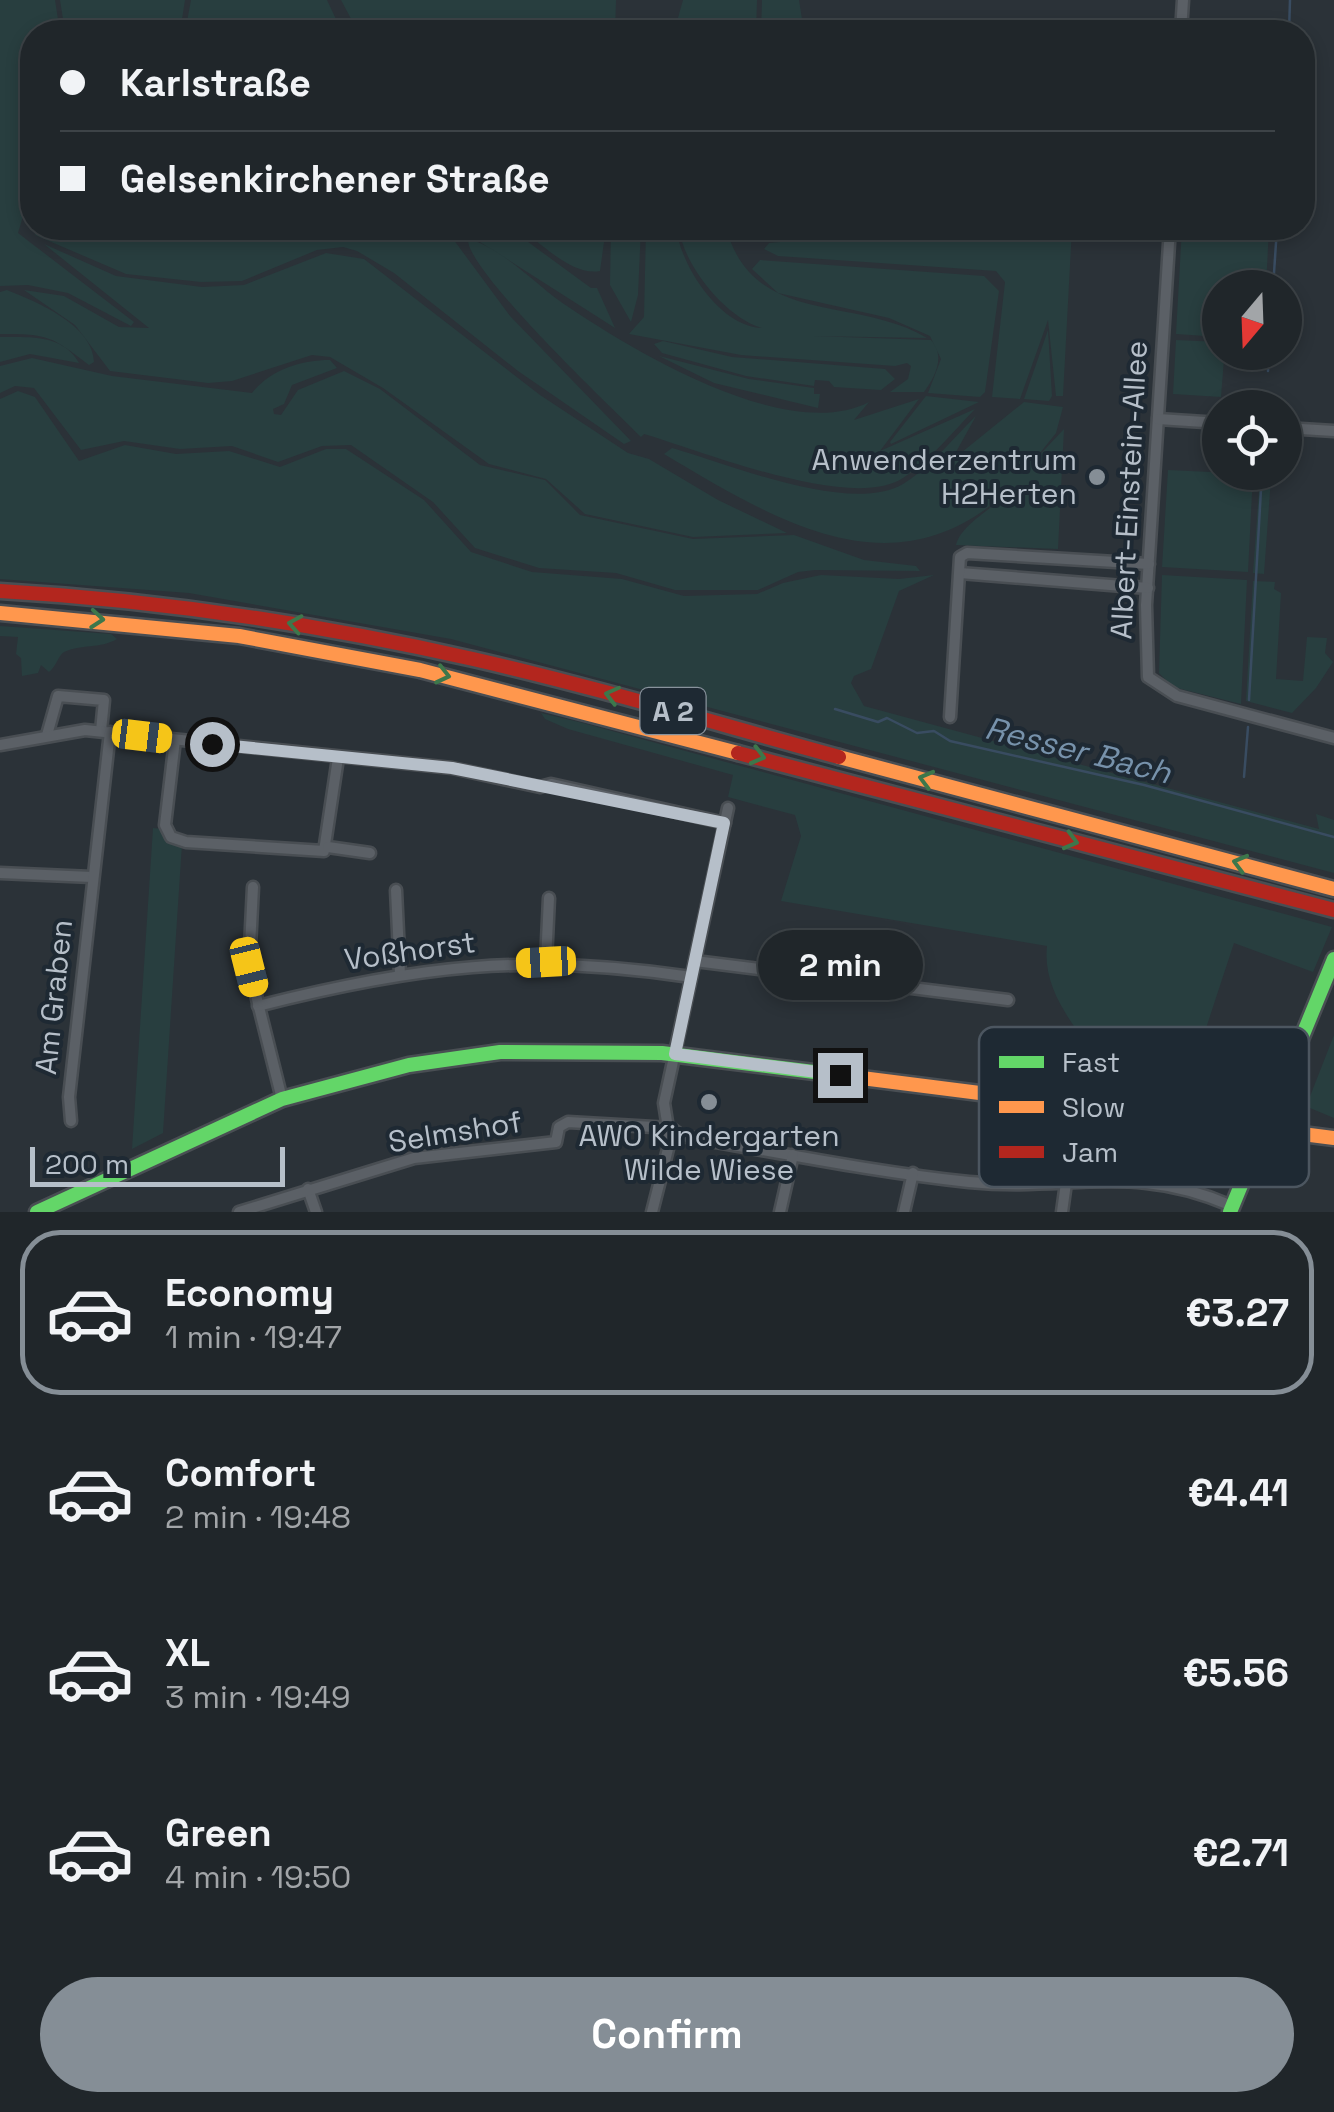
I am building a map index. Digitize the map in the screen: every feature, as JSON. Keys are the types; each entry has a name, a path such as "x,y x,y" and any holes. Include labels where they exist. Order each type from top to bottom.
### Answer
{"main road":[{"name":"A 2","path":"0,591 188,607 458,656 1334,889"},
{"name":"A 2","path":"0,613 239,636 420,670 1330,910"},
{"path":"1306,1027 1334,959"},
{"path":"1309,1043 1334,984"},
{"path":"37,1212 282,1099 409,1065 463,1056 556,1049 675,1054 979,1093"},
{"path":"1309,1135 1334,1138"}],"street":[{"name":"Albert-Einstein-Allee","path":"1169,240 1144,661 1148,677 1160,689 1334,738"},
{"path":"1158,419 1202,423"},
{"path":"1302,429 1334,431"},
{"path":"950,717 960,557 967,554 1149,564"},
{"path":"960,573 1148,588"},
{"path":"46,734 58,696 104,700 105,732"},
{"path":"1,744 46,734 105,732 452,768 540,788 551,784 724,823"},
{"name":"Am Graben","path":"71,1121 69,1097 105,732"},
{"path":"174,740 166,825 171,837 244,848 254,843 370,852"},
{"path":"328,847 338,758"},
{"path":"652,1212 671,1128 664,1103 728,808"},
{"name":"Am Graben","path":"0,873 92,877"},
{"path":"254,886 249,967 282,1099"},
{"path":"396,890 400,974"},
{"path":"546,962 549,898"},
{"path":"694,961 1008,1000"},
{"name":"Voßhorst","path":"258,1006 400,974 546,962 690,978"},
{"name":"Selmshof","path":"239,1212 414,1158 556,1142 561,1123 671,1128"},
{"path":"671,1128 682,1136 979,1182"},
{"path":"780,1212 793,1155"},
{"path":"904,1212 912,1173"},
{"path":"1062,1212 1065,1187"},
{"path":"1177,1187 1231,1209"},
{"path":"308,1189 316,1212"}],"green space":[{"path":"0,0 55,0 58,20 20,20 18,233 20,240 27,240 134,322 131,326 68,293 28,285 0,286"},
{"path":"60,0 185,0 182,20 63,20"},
{"path":"191,0 327,0 336,20 187,20"},
{"path":"341,0 616,0 615,20 352,20"},
{"path":"683,0 757,0 756,20 677,20"},
{"path":"762,0 799,0 802,20 761,20"},
{"path":"47,240 454,240 510,316 631,441 624,444 518,371 394,273 357,251 343,247 317,250 242,281 201,282 126,274"},
{"path":"468,240 495,251 558,300 634,348 715,388 757,403 798,411 836,412 869,402 854,420 919,399 880,451 975,409 913,471 880,487 814,484 644,434 641,437 514,307 474,255"},
{"path":"477,240 525,240 591,288 597,288 615,328"},
{"path":"535,240 604,240 600,271 579,269"},
{"path":"611,240 640,240 638,295 631,322 610,285"},
{"path":"646,240 678,240 694,276 718,306 746,325 762,328 734,313 708,288 681,240 731,240 740,260 759,281 783,295 899,325 927,338 812,336 931,340 938,360 924,392 890,392 908,379 911,366 907,363 895,366 741,355 629,334 644,317"},
{"path":"1071,240 1063,396 1056,396 1048,320 1020,399 992,397 1005,282 996,271 778,256 764,249 769,243"},
{"path":"1181,240 1268,240 1267,270 1202,270 1202,336 1176,334"},
{"path":"44,244 116,276 202,287 244,285 326,253 364,259 540,395 628,453 649,459 718,500 787,533 693,537 585,514 546,479 489,464 383,388 330,357 312,355 232,381 208,383 110,371 75,325 24,290 64,296 119,327 149,328"},
{"path":"760,260 984,276 999,291 985,392 980,397 928,393 941,359 930,336 889,318 778,293 752,269"},
{"path":"7,290 47,308 74,326 91,349 94,362 89,365 49,339 0,334 0,292"},
{"path":"1048,330 1052,396 1049,401 1024,399"},
{"path":"0,337 55,342 79,363 30,354 0,362"},
{"path":"1176,340 1202,341 1202,370 1223,370 1222,390 1202,390 1202,396 1173,394"},
{"path":"663,341 732,357 885,369 895,379 881,390 834,387 829,381 815,380 814,386 746,376 662,353 654,344"},
{"path":"659,356 749,379 814,388 814,394 820,394 818,408 714,383"},
{"path":"32,358 112,376 252,393 287,368 330,360 337,368 292,385 284,404 273,409 274,414 281,415 298,390 344,371 380,389 480,465 545,480 580,515 693,539 794,535 864,560 916,566 920,571 815,570 798,572 758,590 675,590 616,573 539,568 475,548 433,502 351,445 322,446 278,462 232,446 180,449 124,441 81,450 34,388 15,386 0,393 0,366"},
{"path":"18,391 35,397 79,461 125,445 176,454 229,451 280,467 326,449 346,449 424,500 471,552 532,572 622,579 684,596 757,594 783,583 821,575 899,579 934,575 899,591 871,669 854,676 851,683 864,706 1319,829 1316,814 1334,820 1334,873 451,639 189,593 0,579 0,399"},
{"path":"926,396 979,402 891,444 890,442"},
{"path":"1024,402 1063,407 1056,433 1032,463 1064,429 1058,549 956,545 965,529 1011,488 968,520 925,538 882,543 838,537 795,524 751,504 664,454 672,448 756,475 822,490 880,492 913,477 976,416 951,461"},
{"path":"1168,470 1202,472 1202,490 1252,490 1248,572 1162,567"},
{"path":"1259,490 1270,490 1264,574 1253,573"},
{"path":"1162,575 1247,580 1241,704 1173,687 1159,673"},
{"path":"1253,581 1275,582 1274,589 1281,593 1276,679 1303,681 1307,637 1327,638 1325,653 1333,662 1316,688 1292,713 1246,701"},
{"path":"0,626 111,634 117,639 64,652 49,672 41,665 38,673 22,676 21,658 16,654 18,637 0,636"},
{"path":"541,713 1332,927 1313,972 1234,943 1206,1027 1075,1027 1052,985 1047,946 781,901 801,836 795,815 728,797 733,775 568,729 545,719"},
{"path":"153,828 163,829 182,844 163,1133 132,1149"},
{"path":"1334,1035 1334,1118 1310,1108 1309,1099"}],"waterway":[{"path":"1289,20 1290,0"},
{"path":"1274,270 1276,240"},
{"path":"1249,700 1261,490"},
{"name":"Resser Bach","path":"835,709 878,722 887,718 917,733 934,731 950,741 1144,785 1334,837"},
{"path":"1244,777 1248,727"}],"traffic: fast":[{"path":"1306,1027 1334,959"},
{"path":"37,1212 282,1099 409,1065 500,1052 662,1053 846,1076"},
{"path":"1230,1212 1240,1187"}],"traffic: slow":[{"path":"0,613 239,636 420,670 738,753"},
{"path":"839,757 1334,889"},
{"path":"846,1076 979,1093"},
{"path":"1309,1135 1334,1138"}],"traffic: jam":[{"path":"0,591 178,607 414,646 565,681 839,757"},
{"path":"738,753 1334,910"}],"place":[{"name":"Anwenderzentrum H2Herten","path":"1097,477"},
{"name":"AWO Kindergarten Wilde Wiese","path":"709,1102"}],"route":[{"path":"212,744 452,768 519,780 540,788 551,784 724,823 675,1054 840,1075"}]}
